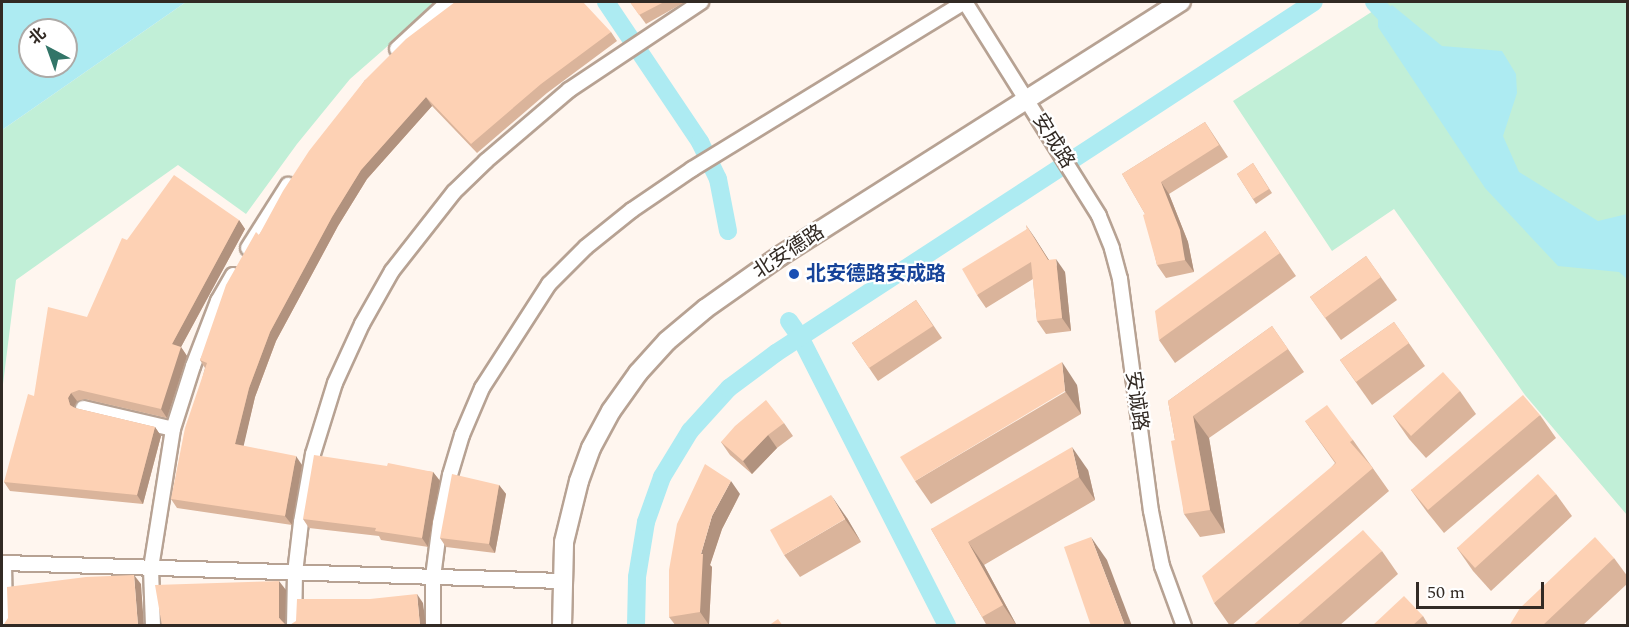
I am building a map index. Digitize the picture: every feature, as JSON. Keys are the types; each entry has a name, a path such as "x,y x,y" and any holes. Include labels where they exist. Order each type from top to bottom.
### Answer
{"street":[{"path":"388,58 429,17 448,2"},
{"path":"294,626 295,573 313,454 334,382 362,324 392,271 454,192 486,160 569,90 701,2"},
{"path":"433,626 433,577 450,475 462,435 482,388 549,284 586,247 632,210 692,169 965,2"},
{"name":"安成路","path":"965,2 1078,182"},
{"name":"北安德路","path":"562,626 561,581 564,542 571,506 591,448 618,401 638,373 667,341 705,309 780,256 1181,2"},
{"path":"153,626 151,568 173,429 193,366 218,301 261,225 295,175"},
{"name":"安诚路","path":"1078,182 1099,216 1120,279 1150,512 1162,566 1184,626"},
{"path":"83,408 173,429"},
{"path":"5,626 4,563 561,581"}],"green space":[{"path":"186,2 444,2 422,16 350,79 297,144 246,214 178,165 16,280 2,392 2,130"},
{"path":"1387,2 1627,2 1627,515 1525,395 1394,209 1332,251 1233,101"}],"water":[{"path":"2,2 186,2 78,77 78,18 18,18 18,78 77,78 2,130"},
{"path":"1392,5 1442,46 1502,51 1516,74 1517,93 1503,136 1519,172 1598,221 1627,214 1627,279 1619,272 1558,266 1485,188 1378,27 1378,17"}],"building":[{"path":"455,2 583,2 611,32 541,84 471,144 426,97 361,170 332,217 270,332 249,388 235,444 296,456 285,516 171,499 185,428 207,363 200,360 226,285 256,232 259,235 283,191 309,151 365,80 406,39"},
{"path":"630,2 664,2 639,15"},
{"path":"1205,122 1219,145 1161,182 1180,230 1185,260 1157,265 1143,215 1145,214 1122,174"},
{"path":"1253,163 1269,189 1253,199 1237,174"},
{"path":"174,175 239,220 172,344 181,347 161,409 79,390 71,393 68,398 70,405 75,408 155,427 137,495 4,482 28,394 34,396 48,307 87,317 122,238 127,240"},
{"path":"1026,225 1048,260 1056,259 1062,318 1037,321 1031,262 977,295 962,269 1027,229"},
{"path":"1265,231 1280,253 1159,340 1155,311"},
{"path":"1366,256 1381,277 1325,318 1310,297"},
{"path":"916,300 933,326 869,368 852,343"},
{"path":"1394,322 1409,343 1356,382 1340,360"},
{"path":"1272,326 1288,349 1193,416 1210,510 1184,514 1171,441 1175,440 1168,401"},
{"path":"1062,362 1065,391 915,481 900,457"},
{"path":"1443,372 1460,391 1411,436 1393,416"},
{"path":"1523,395 1540,415 1428,510 1411,490"},
{"path":"766,400 784,423 768,435 743,461 721,442 735,426"},
{"path":"1327,405 1353,440 1350,442 1373,468 1214,603 1202,576 1336,463 1305,421"},
{"path":"1072,447 1079,477 968,542 1003,605 982,617 931,529"},
{"path":"314,455 387,466 388,463 433,472 422,538 375,531 376,528 303,519"},
{"path":"705,464 731,481 712,516 701,554 703,554 700,612 669,617 669,570 677,524"},
{"path":"452,474 499,485 489,544 440,538"},
{"path":"1538,474 1556,494 1475,568 1457,548"},
{"path":"831,495 845,519 784,555 770,530"},
{"path":"1363,530 1382,551 1296,626 1252,626"},
{"path":"1091,537 1125,626 1091,626 1064,547"},
{"path":"1595,537 1614,558 1542,626 1509,626 1520,608"},
{"path":"134,575 138,626 2,626 8,618 7,587 86,577"},
{"path":"279,581 279,618 287,626 162,626 155,585"},
{"path":"417,594 420,626 288,626 296,621 297,599 370,599"},
{"path":"1404,596 1423,616 1412,626 1372,626"},
{"path":"778,619 783,626 768,626"}],"waterway":[{"path":"606,2 700,142 718,179 728,231"},
{"path":"636,626 637,577 646,522 662,477 690,431 729,388 776,353 1314,2"},
{"path":"1374,2 1389,18"},
{"path":"789,321 800,337 947,626"}],"place":[{"name":"北安德路安成路","path":"794,274"}]}
